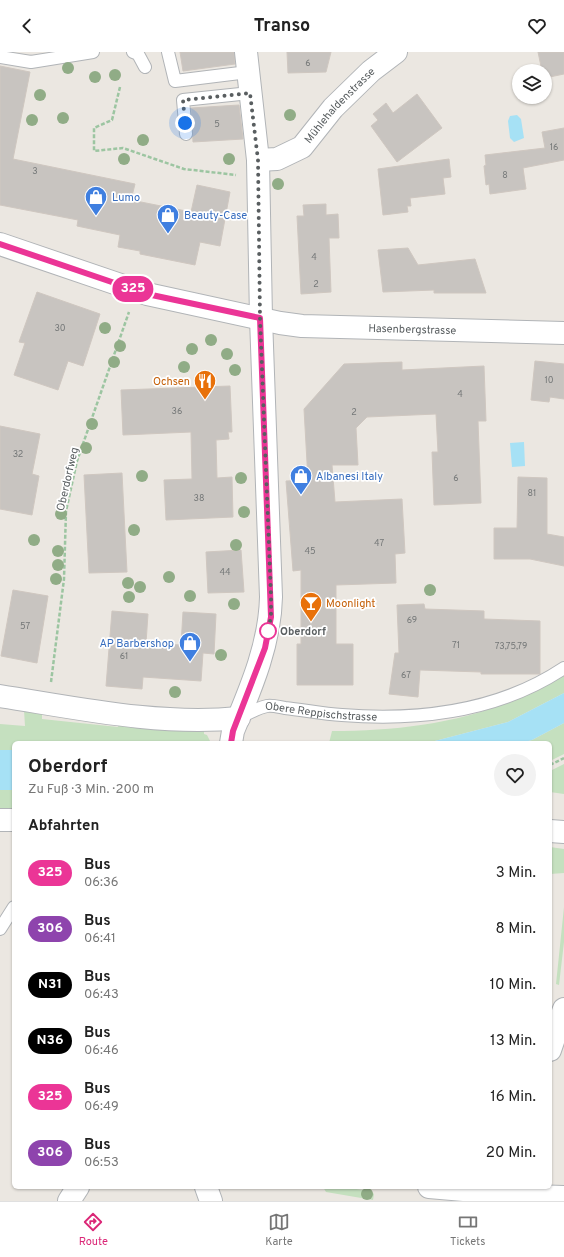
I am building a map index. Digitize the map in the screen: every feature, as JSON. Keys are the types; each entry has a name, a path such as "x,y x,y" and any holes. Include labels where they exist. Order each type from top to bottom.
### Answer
{"street":[{"name":"Mühlehaldenstrasse","path":"258,160 277,158 302,147 333,108 371,71 396,52"},
{"path":"232,741 265,648 271,617 260,318 258,160 248,72"},
{"name":"Hasenbergstrasse","path":"0,244 137,290 175,301 302,326 564,333"},
{"name":"Obere Reppischstrasse","path":"0,696 129,716 217,720 239,718"},
{"path":"0,820 12,820"},
{"path":"552,830 564,832"},
{"path":"552,1044 564,1010"},
{"path":"69,1201 77,1189"},
{"path":"207,1189 211,1201"},
{"path":"470,1189 510,1191 532,1199 564,1196"}],"lane":[{"path":"0,57 31,62 93,52"},
{"path":"133,52 138,54 145,67"},
{"path":"168,52 175,81 248,72"},
{"path":"186,134 183,100 248,72"},
{"name":"Obere Reppischstrasse","path":"239,718 267,706 341,715 383,718 435,715 482,705 516,695 543,682 564,668"},
{"path":"0,929 12,910"}],"path":[{"path":"120,87 112,120 94,128 94,151 123,148 184,169 236,175"},
{"name":"Oberdorfweg","path":"48,704 64,579 66,511 77,461 137,290"},
{"path":"552,764 564,758"}],"green space":[{"path":"564,673 564,693 508,722 435,741 330,741 332,731 423,725 482,712 538,689"},
{"path":"24,710 42,712 42,719 118,727 119,720 126,727 204,731 204,734 207,735 210,741 12,741 12,750 0,750 0,724 25,726"},
{"path":"564,723 564,754 552,760 552,741 528,741"},
{"path":"564,764 564,794 552,792 552,770"},
{"path":"0,790 12,790 12,809 0,809"},
{"path":"552,847 564,849 564,873 552,874"},
{"path":"564,907 564,942 559,985 556,984"},
{"path":"324,1189 356,1189 371,1191 374,1194 373,1200 326,1192"}],"water":[{"path":"517,115 521,119 524,138 514,142 510,138 508,121 510,116"},
{"path":"524,442 525,466 512,467 510,443"},
{"path":"564,693 564,723 532,740 435,741 508,722"},
{"path":"0,750 12,750 12,790 0,790"}],"building":[{"path":"180,52 234,52 235,64 183,71"},
{"path":"287,52 331,52 326,72 288,73"},
{"path":"538,52 564,52 564,74 552,77 552,64 541,64"},
{"path":"0,66 30,72 13,159 135,184 131,200 191,212 197,185 230,192 220,246 200,242 195,265 140,254 140,251 118,247 120,235 77,226 78,220 0,205"},
{"path":"417,94 442,128 397,162 371,126 378,120 373,114 386,103 393,113"},
{"path":"239,105 243,139 193,142 191,108"},
{"path":"564,128 564,160 523,168 526,189 490,194 489,184 486,185 484,166 486,165 485,155 545,148 542,132"},
{"path":"449,159 451,177 443,178 445,194 410,198 411,206 407,206 408,212 383,215 378,169"},
{"path":"326,204 326,215 338,214 339,238 329,238 331,292 301,294 297,216 304,216 303,205"},
{"path":"408,248 418,265 475,259 486,293 434,293 434,290 383,292 378,250"},
{"path":"37,292 100,314 83,366 68,361 58,390 14,375 25,343 19,342"},
{"path":"535,361 564,364 564,399 550,397 549,402 531,400"},
{"path":"402,362 402,370 484,366 486,421 478,421 481,503 434,505 432,452 438,452 436,414 367,417 356,428 358,465 332,465 335,502 402,499 405,553 395,554 396,583 336,585 336,644 353,644 353,685 297,685 297,644 301,644 301,570 293,571 286,481 308,480 304,409 344,364"},
{"path":"230,386 232,432 228,432 229,439 216,440 217,478 232,477 233,517 166,520 164,480 192,479 191,432 123,435 121,390"},
{"path":"0,426 40,434 32,474 39,476 32,515 0,509"},
{"path":"122,473 127,572 89,573 84,475"},
{"path":"518,477 547,478 547,534 564,537 564,566 530,559 494,559 494,528 517,528"},
{"path":"241,550 244,592 208,593 206,552"},
{"path":"13,590 48,596 37,663 1,656"},
{"path":"424,604 425,609 484,611 484,619 540,621 540,674 481,674 481,672 420,670 418,697 389,694 395,653 399,653 397,605"},
{"path":"112,611 148,614 146,643 181,645 183,612 216,614 214,654 203,653 201,681 143,677 142,689 106,686"}],"bus line":[{"name":"325","path":"0,244 147,294 260,318 271,617 265,648 233,731 231,741"}],"place":[{"name":"Lumo","path":"96,216"},
{"name":"Beauty-Case","path":"168,234"},
{"name":"Ochsen","path":"205,400"},
{"name":"Albanesi Italy","path":"301,496"},
{"name":"Moonlight","path":"311,622"},
{"name":"Oberdorf","path":"268,631"},
{"name":"AP Barbershop","path":"190,662"}],"route":[{"path":"185,123 183,100 250,93 258,160 260,318 271,597 271,617 267,634 268,631"}]}
